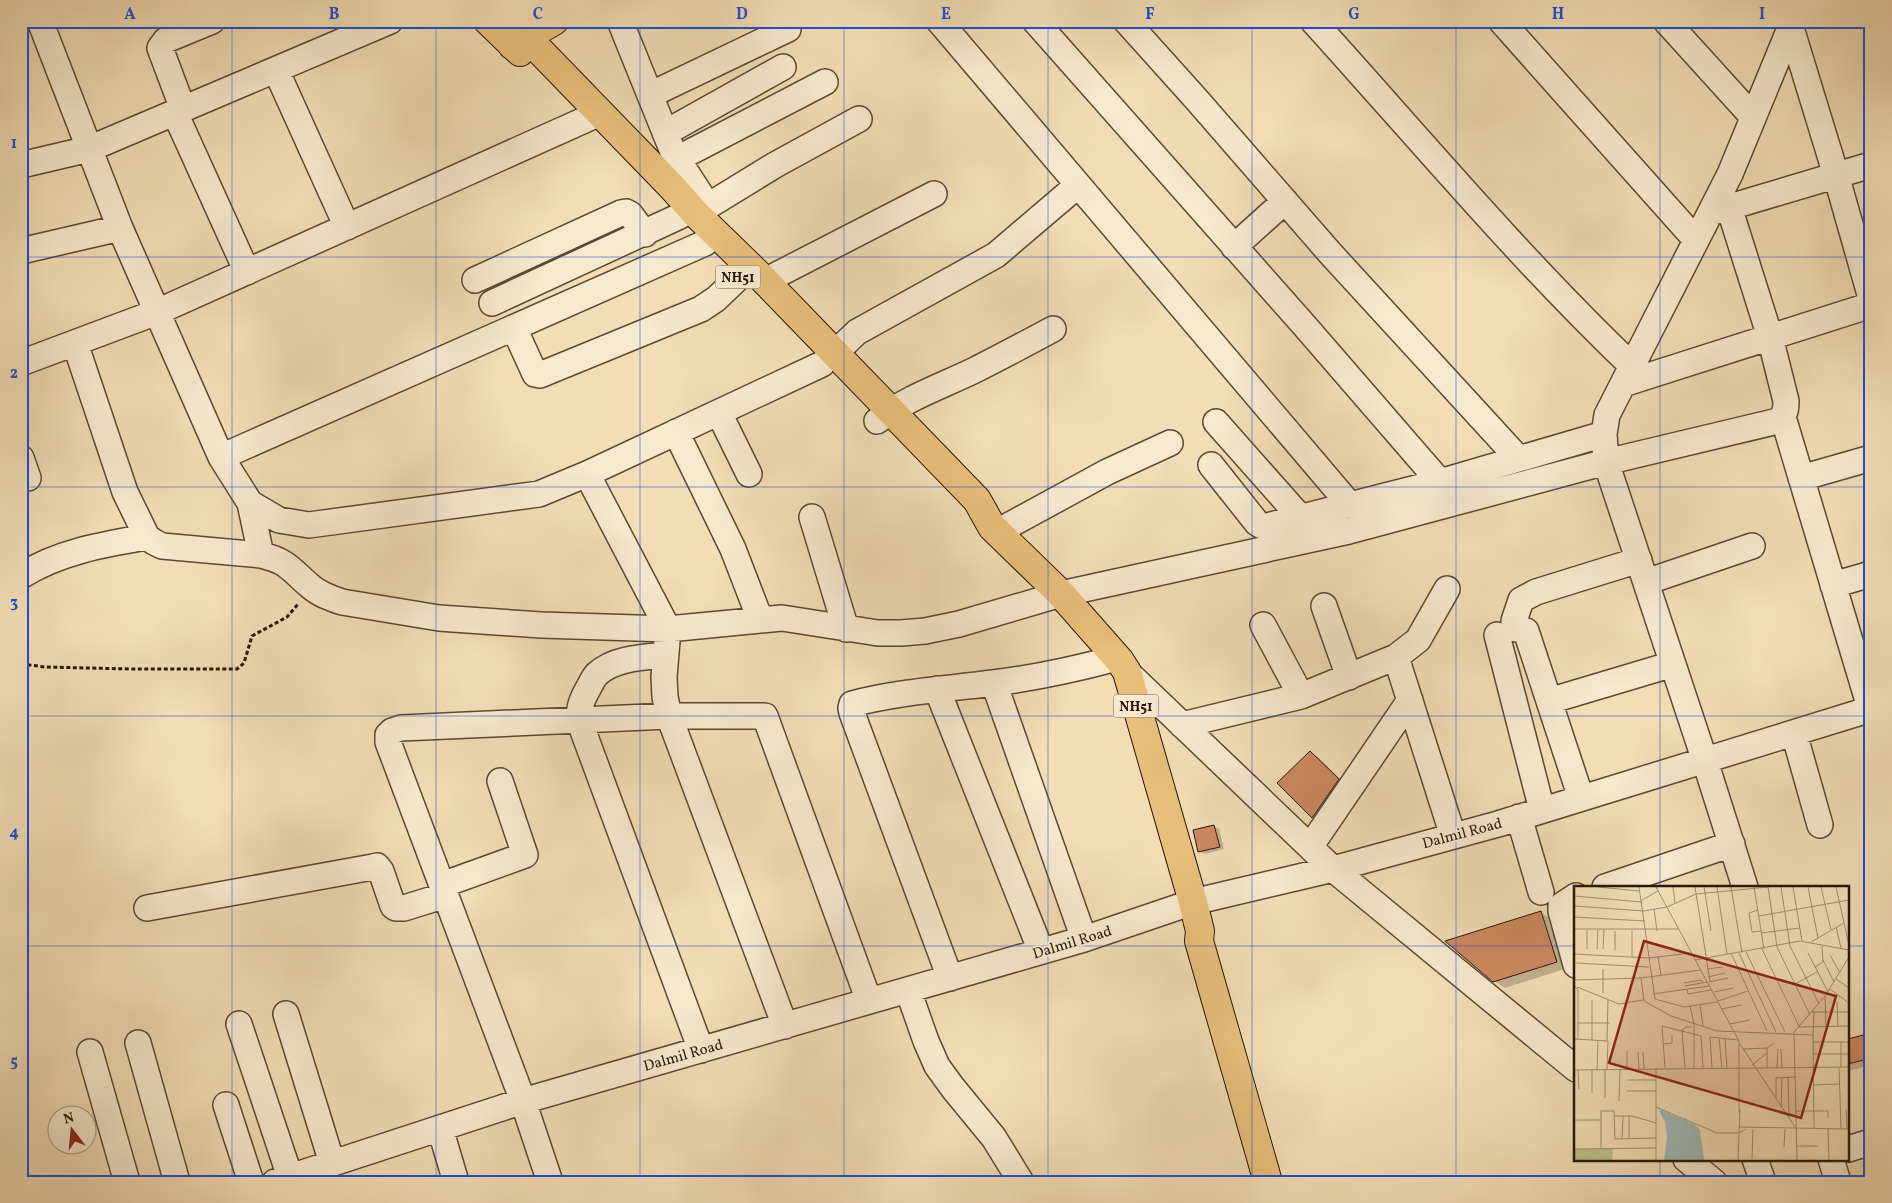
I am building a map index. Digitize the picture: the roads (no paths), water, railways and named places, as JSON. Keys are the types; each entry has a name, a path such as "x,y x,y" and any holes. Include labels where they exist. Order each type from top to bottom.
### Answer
{"main road":[{"name":"NH51","path":"488,21 516,34 594,116 692,214 883,416 977,500 995,529 1061,594 1122,665 1193,902 1200,931 1199,942 1225,1005 1255,1111 1268,1182"},
{"path":"516,34 554,21"},
{"name":"NH51","path":"692,214 705,243 752,279"},
{"name":"NH51","path":"1255,1111 1284,1182"}],"street":[{"path":"40,21 120,228 156,312 221,457 250,503 261,555"},
{"path":"212,21 166,40 160,48 179,111 248,272"},
{"path":"21,165 89,149 390,21"},
{"path":"620,21 677,159 692,214"},
{"path":"939,21 1350,505"},
{"path":"1036,21 1440,482"},
{"path":"1126,21 1330,253 1519,459"},
{"path":"1313,21 1500,230 1596,331 1628,375"},
{"path":"1501,21 1696,240"},
{"path":"1666,21 1753,117"},
{"path":"1745,886 1706,761 1606,462 1604,434 1607,415 1696,240 1720,210 1730,174 1792,24"},
{"path":"1792,24 1871,298"},
{"path":"650,95 788,29"},
{"path":"665,133 783,67"},
{"path":"276,70 347,227"},
{"path":"677,159 825,82"},
{"path":"21,363 156,312 594,116"},
{"path":"492,303 692,214 775,165 859,119"},
{"path":"1720,210 1871,165"},
{"path":"250,503 279,520 309,524 539,494 587,474 718,413 828,359 857,332 996,255 1078,185"},
{"path":"514,328 535,374 540,375 701,309 752,279 934,194"},
{"path":"1234,247 1285,201"},
{"path":"75,343 125,492 148,537 162,546 276,558 289,566 310,587 330,598 342,602 439,618 541,625 668,629 782,618 878,633 901,634 959,624 1061,594 1349,531 1606,462 1778,421 1783,417 1786,410 1786,401 1770,337 1720,210"},
{"path":"475,280 621,213 626,212 630,214 645,234"},
{"path":"21,251 120,228"},
{"path":"221,457 705,243"},
{"path":"1628,375 1770,337 1871,305"},
{"path":"883,416 1053,329"},
{"path":"718,413 749,474"},
{"path":"1783,417 1871,710"},
{"path":"1216,422 1301,518"},
{"path":"676,432 733,549 760,619"},
{"path":"1211,465 1257,523 1267,526 1440,482 1604,434"},
{"path":"995,529 1107,472 1170,443"},
{"path":"1801,478 1871,458"},
{"path":"587,474 668,629 665,656 665,697 669,716 785,1026"},
{"path":"812,517 846,628"},
{"path":"21,576 38,565 66,556 96,547 148,537"},
{"path":"1541,892 1530,814 1513,632 1514,621 1521,600 1536,592 1643,571 1752,546"},
{"path":"1833,585 1871,574"},
{"path":"1182,725 1301,696 1396,657 1418,640 1446,589"},
{"path":"1324,606 1349,677"},
{"path":"1263,625 1301,696"},
{"path":"1513,632 1549,701 1581,798"},
{"path":"665,656 634,658 615,664 597,674 582,699 579,709 579,720 701,1050"},
{"path":"1396,657 1453,836"},
{"path":"1549,701 1673,664"},
{"path":"950,978 851,708 852,704 937,689 1122,665 1333,869 1574,1067"},
{"path":"994,683 1084,939"},
{"path":"937,689 1041,951"},
{"path":"1310,847 1410,700"},
{"name":"Dalmil Road","path":"283,1179 523,1102 1084,939 1193,902 1333,869 1453,836 1871,710"},
{"path":"550,1182 523,1102 388,742 388,735 392,731 401,728 669,716 764,716 869,1002"},
{"path":"1794,733 1820,825"},
{"path":"147,908 377,866 381,871 393,906 404,908 525,855 500,781"},
{"path":"1607,886 1669,876 1732,844"},
{"path":"1574,897 1565,901 1561,906 1561,911 1574,958"},
{"path":"908,990 937,1066 994,1138 1020,1182"},
{"path":"286,1014 332,1164"},
{"path":"239,1024 283,1179"},
{"path":"138,1043 177,1182"},
{"path":"90,1052 127,1182"},
{"path":"226,1105 251,1182"},
{"path":"440,1128 456,1182"},
{"path":"1850,1147 1871,1142"},
{"path":"1687,1160 1714,1182"},
{"path":"1755,1160 1763,1182"},
{"path":"1831,1160 1838,1182"}]}
